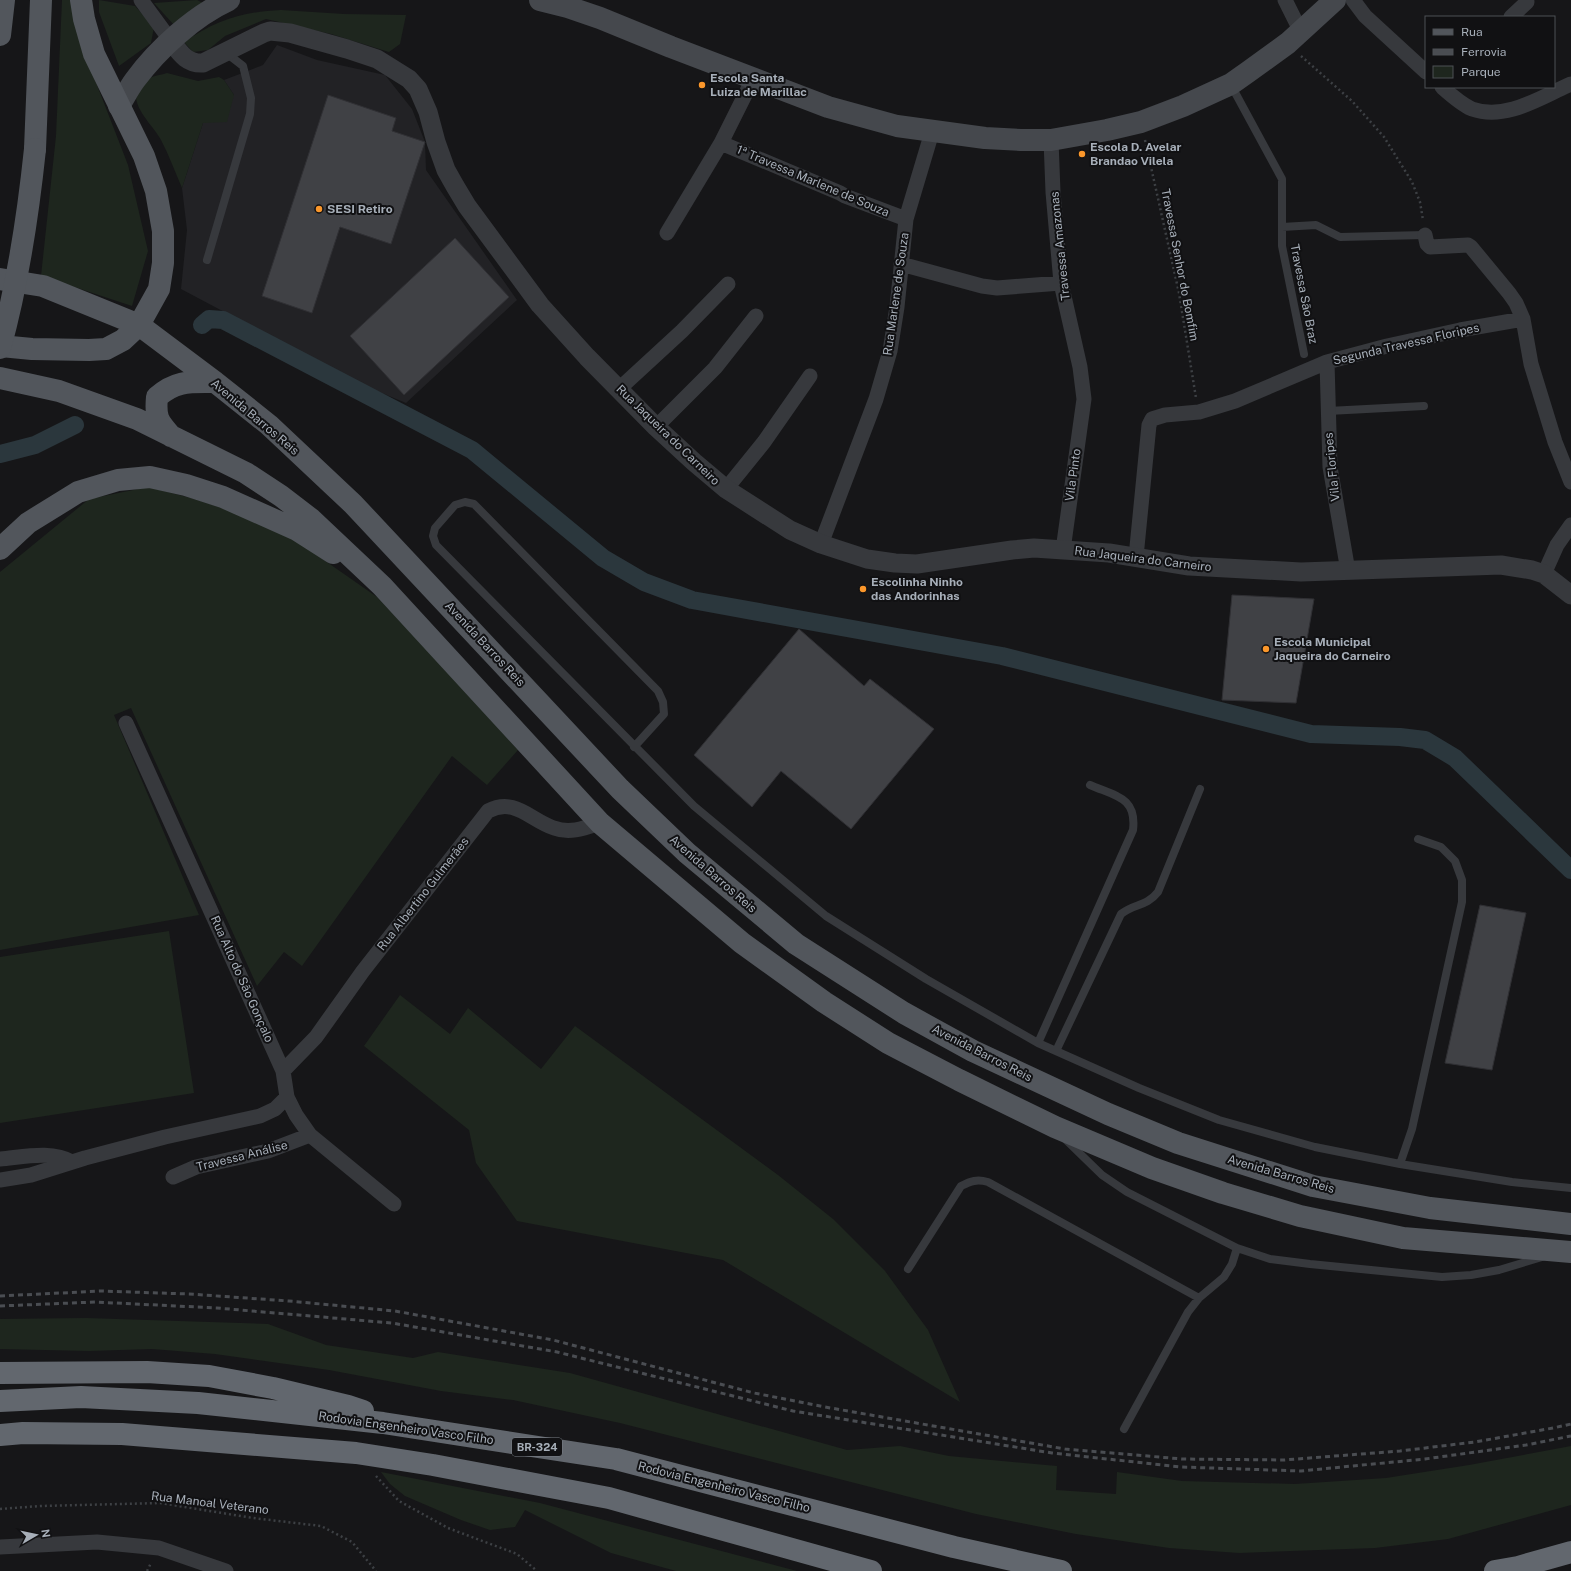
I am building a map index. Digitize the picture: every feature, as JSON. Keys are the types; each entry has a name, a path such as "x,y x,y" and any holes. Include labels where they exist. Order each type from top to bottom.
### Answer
{"highway":[{"path":"0,1373 147,1372 209,1376 272,1388 348,1406 366,1412 383,1423"},
{"name":"Rodovia Engenheiro Vasco Filho","path":"0,1402 81,1397 198,1403 383,1423 616,1459 954,1547 1061,1571"},
{"path":"0,1435 23,1433 122,1434 356,1453 433,1465 609,1498 871,1571"},
{"path":"1495,1571 1518,1567 1571,1552"}],"main road":[{"path":"0,35 4,0"},
{"path":"41,0 35,148 22,248 11,307 0,347 89,350 106,348 123,340 139,325 151,307 159,288 163,263 163,231 156,191 144,156 94,54 84,19 81,0"},
{"path":"119,106 135,80 171,41 215,6 229,0"},
{"path":"540,0 568,7 600,18 828,107 897,126 932,132 1021,140 1051,140 1107,130 1141,122 1183,106 1231,84 1294,38 1335,0"},
{"name":"Avenida Barros Reis","path":"0,279 43,286 139,325 215,382 268,425 353,504 620,789 687,853 796,944 904,1013 974,1051 1108,1114 1178,1143 1314,1186 1430,1208 1571,1224"},
{"path":"5,377 59,391 137,420 246,473 311,518 382,586 600,823 742,943 824,1002 888,1043 1055,1127 1152,1168 1223,1193 1300,1216 1403,1238 1567,1251"},
{"path":"172,438 159,422 156,411 157,397 164,390 177,383 215,382"},
{"path":"0,549 28,522 78,492 118,480 150,477 186,485 223,497 297,530 382,586"}],"street":[{"name":"Rua Jaqueira do Carneiro","path":"141,0 185,58 194,63 203,63 270,31 290,33 377,59 409,79 418,89 428,112 436,142 446,170 467,206 540,305 656,427 694,462 726,489 790,530 821,544 867,559 917,564 1034,548 1109,552 1196,566 1301,572 1501,565 1532,570 1544,574 1571,595"},
{"path":"1285,0 1294,38"},
{"path":"1353,0 1365,16 1425,71"},
{"path":"1512,16 1527,2"},
{"path":"667,233 721,143 753,79"},
{"path":"1443,88 1472,108 1489,112 1529,104 1571,84"},
{"name":"Rua Marlene de Souza","path":"821,544 876,399 890,351 906,219 932,132"},
{"name":"Travessa Amazonas","path":"1051,140 1053,192 1061,283 1080,367 1084,399"},
{"name":"1ª Travessa Marlene de Souza","path":"721,143 845,196 906,219"},
{"path":"1425,235 1427,244 1430,247 1469,245 1479,254 1509,293 1523,319 1531,364 1555,442 1571,482"},
{"path":"901,264 975,284 997,288 1061,283"},
{"path":"619,389 682,331 728,284"},
{"path":"656,427 715,368 756,316"},
{"name":"Segunda Travessa Floripes","path":"1136,557 1149,425 1155,417 1199,412 1235,401 1327,362 1394,344 1523,319"},
{"name":"Vila Floripes","path":"1327,362 1330,467 1348,571"},
{"path":"726,489 764,442 810,376"},
{"name":"Vila Pinto","path":"1063,550 1084,399"},
{"path":"1544,574 1558,545 1571,525"},
{"name":"Rua Alto do São Gonçalo","path":"126,723 283,1071 287,1097 296,1115 310,1135 394,1204"},
{"name":"Rua Albertino Gulmerães","path":"283,1071 316,1037 363,971 488,811 497,806 511,806 555,828 574,831 600,823"},
{"path":"0,1180 31,1175 72,1162 165,1137 260,1116 275,1109 287,1097"},
{"name":"Travessa Análise","path":"173,1177 196,1167 268,1151 310,1135"},
{"path":"0,1159 53,1155 64,1157 72,1162"},
{"path":"0,1547 97,1542 159,1548 226,1571"}],"lane":[{"path":"207,260 250,114 251,98 242,66 225,52"},
{"name":"Travessa São Braz","path":"1231,84 1282,178 1282,246 1304,354"},
{"path":"1282,227 1316,225 1340,237 1425,235"},
{"path":"1328,411 1424,406"},
{"path":"634,747 664,714 664,702 658,691 474,504 465,502 456,505 435,528 433,536 436,545 634,747 694,806 826,916 926,979 1038,1043 1139,1088 1219,1120 1315,1147 1400,1164 1512,1182 1571,1188"},
{"path":"1038,1043 1133,830 1135,818 1131,808 1124,800 1090,785"},
{"path":"1056,1051 1121,914 1130,908 1153,899 1158,892 1200,789"},
{"path":"1400,1164 1412,1129 1462,902 1462,880 1455,861 1441,847 1418,839"},
{"path":"1055,1127 1102,1176 1127,1192 1237,1248 1277,1260 1442,1277 1471,1275 1499,1270 1567,1251"},
{"path":"908,1269 961,1186 970,1181 979,1180 988,1182 1198,1298"},
{"path":"1124,1429 1188,1312 1198,1298 1224,1278 1232,1264 1237,1248"}],"path":[{"path":"1294,38 1384,137 1409,177 1420,202 1425,235"},
{"name":"Travessa Senhor do Bomfim","path":"1141,122 1179,293 1199,412"},
{"path":"356,1453 399,1501 448,1528 517,1554 537,1571"},
{"name":"Rua Manoal Veterano","path":"0,1509 40,1506 160,1503 253,1518 321,1526 352,1542 376,1571"}],"shaded area":[{"name":"SESI Retiro","path":"277,45 317,60 385,75 412,109 425,142 426,170 517,300 406,403 360,384 181,289 187,230 182,188 203,123 234,95 224,80 263,65"}],"green space":[{"path":"62,0 71,0 78,36 128,165 148,251 132,306 41,276 56,136"},
{"path":"99,0 135,6 154,27 151,43 119,66 99,12"},
{"path":"197,0 203,3 174,25 154,3"},
{"path":"281,10 344,14 406,15 400,44 389,52 331,34 266,19 225,36 208,50 193,52 184,42 207,28 230,18 241,15"},
{"path":"167,73 198,81 219,77 224,80 234,95 227,122 203,123 182,188 161,140 140,110 136,95 139,87 146,80"},
{"path":"148,487 191,498 235,512 291,537 377,597 518,750 487,785 452,756 302,966 284,952 257,986 131,708 114,715 199,915 0,950 0,572 89,499"},
{"path":"169,931 194,1093 0,1123 0,957"},
{"path":"400,995 450,1034 468,1008 541,1069 575,1026 778,1175 833,1219 885,1271 928,1330 960,1402 723,1260 517,1221 476,1163 469,1130 364,1046"},
{"path":"86,1318 268,1324 326,1345 413,1358 438,1352 570,1373 847,1450 900,1446 949,1456 1057,1466 1056,1490 1116,1494 1117,1472 1182,1481 1295,1484 1386,1478 1469,1465 1571,1446 1571,1505 1448,1539 1375,1548 1239,1553 1169,1548 1076,1534 976,1514 620,1423 513,1400 441,1391 329,1370 215,1354 152,1349 89,1351 0,1349 0,1319"},
{"path":"381,1472 540,1503 797,1571 676,1571 611,1553 525,1510 515,1527 490,1530 461,1520 405,1496 390,1484"}],"building":[{"path":"328,95 396,118 392,131 425,142 391,244 340,227 312,313 262,296"},
{"path":"455,238 509,297 404,395 350,336"},
{"name":"Escola Municipal Jaqueira do Carneiro","path":"1232,595 1314,599 1296,703 1222,700"},
{"path":"799,629 864,686 870,679 934,729 851,829 781,771 752,807 694,755"},
{"path":"1480,905 1526,913 1492,1070 1445,1063"}],"waterway":[{"path":"202,325 209,319 223,320 472,450 603,558 644,582 692,600 1002,656 1311,734 1400,737 1425,740 1455,758 1571,870"},
{"path":"0,454 35,445 75,425"}],"railway":[{"path":"0,1296 101,1291 189,1294 289,1301 395,1311 553,1340 754,1393 825,1407 1065,1449 1182,1459 1284,1460 1400,1451 1475,1442 1571,1424"},
{"path":"0,1306 95,1302 217,1308 392,1323 557,1352 793,1411 1052,1453 1181,1467 1301,1471 1425,1459 1526,1445 1571,1436"}],"place":[{"name":"Escola Santa Luiza de Marillac","path":"702,85"},
{"name":"Escola D. Avelar Brandao Vilela","path":"1082,154"},
{"name":"SESI Retiro","path":"319,209"},
{"name":"Escolinha Ninho das Andorinhas","path":"863,589"},
{"name":"Escola Municipal Jaqueira do Carneiro","path":"1266,649"}]}
